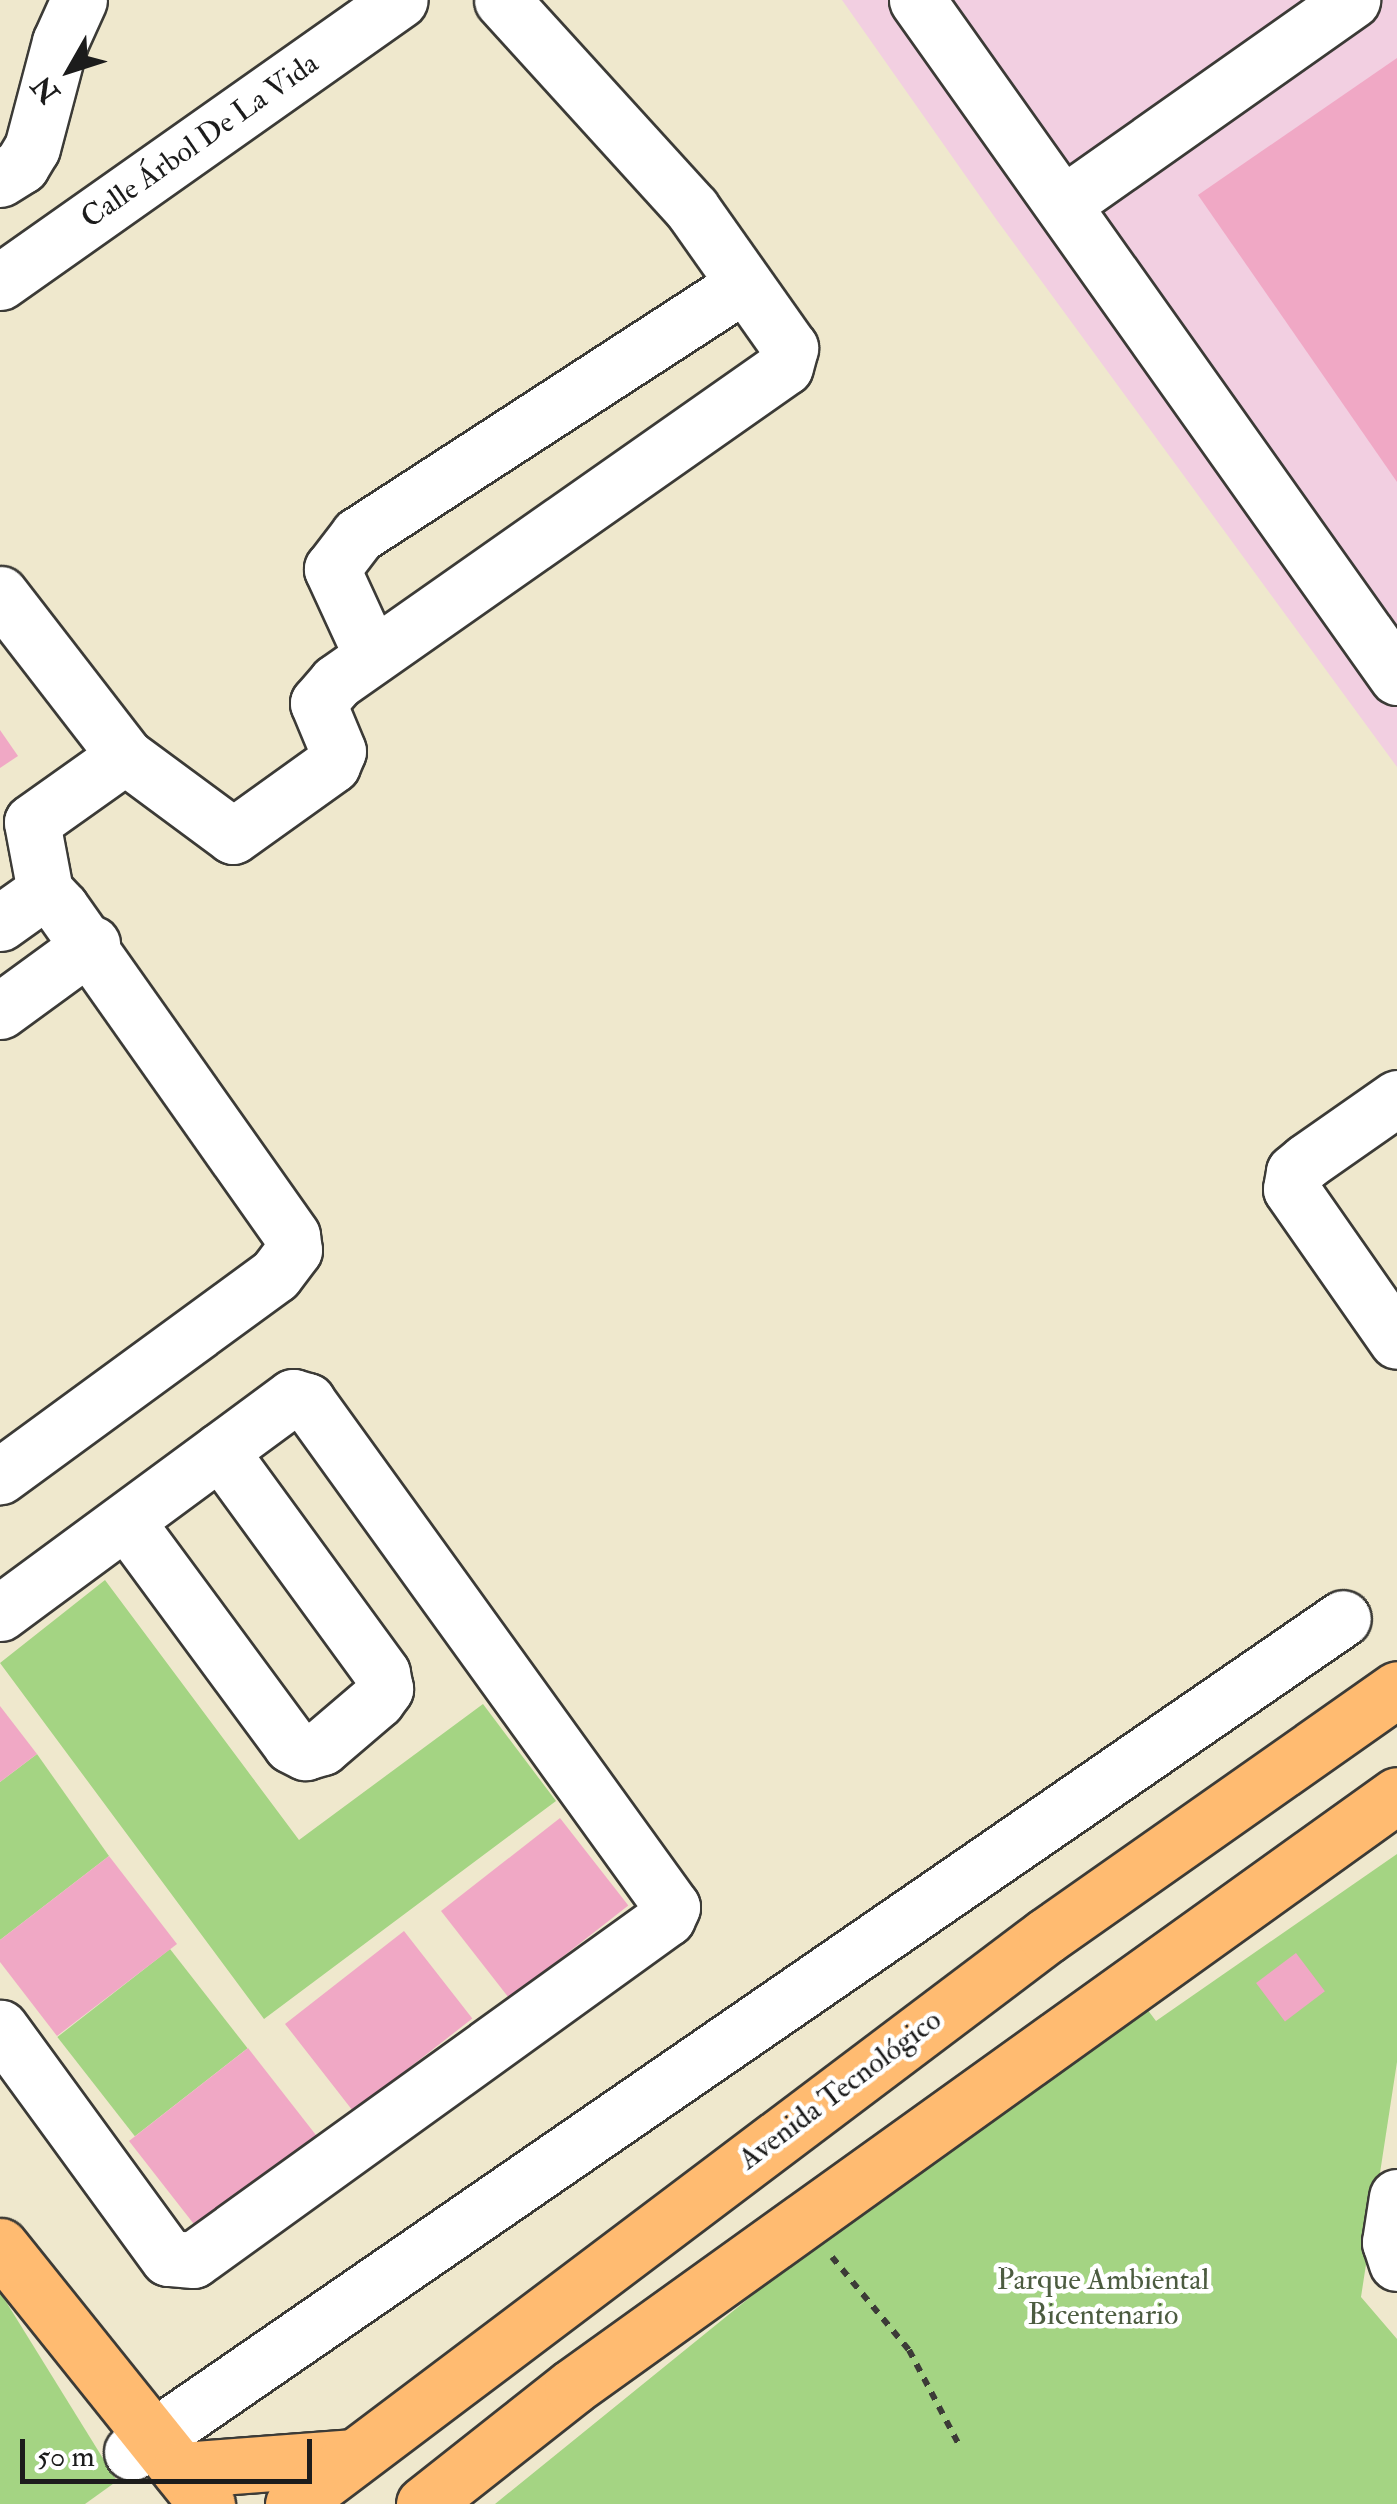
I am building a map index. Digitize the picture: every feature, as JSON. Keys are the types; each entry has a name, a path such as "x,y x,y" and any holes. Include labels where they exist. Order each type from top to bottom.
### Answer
{"main road":[{"name":"Avenida Tecnológico","path":"292,2504 1046,1936 1397,1689"},
{"path":"424,2504 572,2386 1397,1795"},
{"path":"0,2248 168,2473 351,2457"},
{"path":"460,2504 572,2386"}],"street":[{"path":"68,234 10,173 79,0"},
{"name":"Calle Árbol De La Vida","path":"0,282 400,0"},
{"path":"0,594 126,756 233,836 332,765 338,751 318,703 372,656 785,366 790,348 692,209 502,0"},
{"path":"917,0 1397,677"},
{"path":"1063,204 1352,0"},
{"path":"372,656 332,569 358,536 744,284"},
{"path":"0,1476 276,1275 294,1250 292,1236 92,944 45,890 32,822 126,756"},
{"path":"0,923 45,890"},
{"path":"0,1011 92,944"},
{"path":"1397,1098 1294,1172 1292,1189 1397,1341"},
{"path":"0,1613 293,1397 322,1414 672,1907 667,1918 193,2260 168,2258 0,2028"},
{"path":"126,1521 291,1745 305,1752 322,1747 377,1700 385,1690 382,1673 220,1451"},
{"path":"168,2473 1343,1618"},
{"path":"1318,1743 1397,1664"},
{"path":"1397,2197 1390,2242 1397,2263"}],"path":[{"path":"800,2221 909,2350 959,2446"}],"shaded area":[{"path":"842,0 1397,0 1397,767 996,219"}],"green space":[{"path":"105,1580 299,1840 483,1704 556,1801 264,2019 0,1663"},
{"path":"37,1754 109,1856 0,1940 0,1782"},
{"name":"Parque Ambiental Bicentenario","path":"1397,1854 1397,2062 1361,2297 1397,2339 1397,2504 495,2504 780,2273 1147,2009 1156,2021"},
{"path":"170,1949 248,2048 135,2136 57,2037"},
{"path":"0,2292 117,2481 85,2504 0,2504"}],"building":[{"path":"1397,58 1397,482 1198,195"},
{"path":"0,730 18,756 0,768"},
{"path":"0,1706 37,1754 0,1782"},
{"path":"560,1818 628,1905 509,1998 441,1911"},
{"path":"109,1856 177,1944 57,2036 0,1962 0,1940"},
{"path":"404,1931 472,2018 353,2111 285,2024"},
{"path":"1296,1953 1325,1991 1285,2021 1256,1983"},
{"path":"248,2048 316,2135 197,2228 129,2141"}]}
